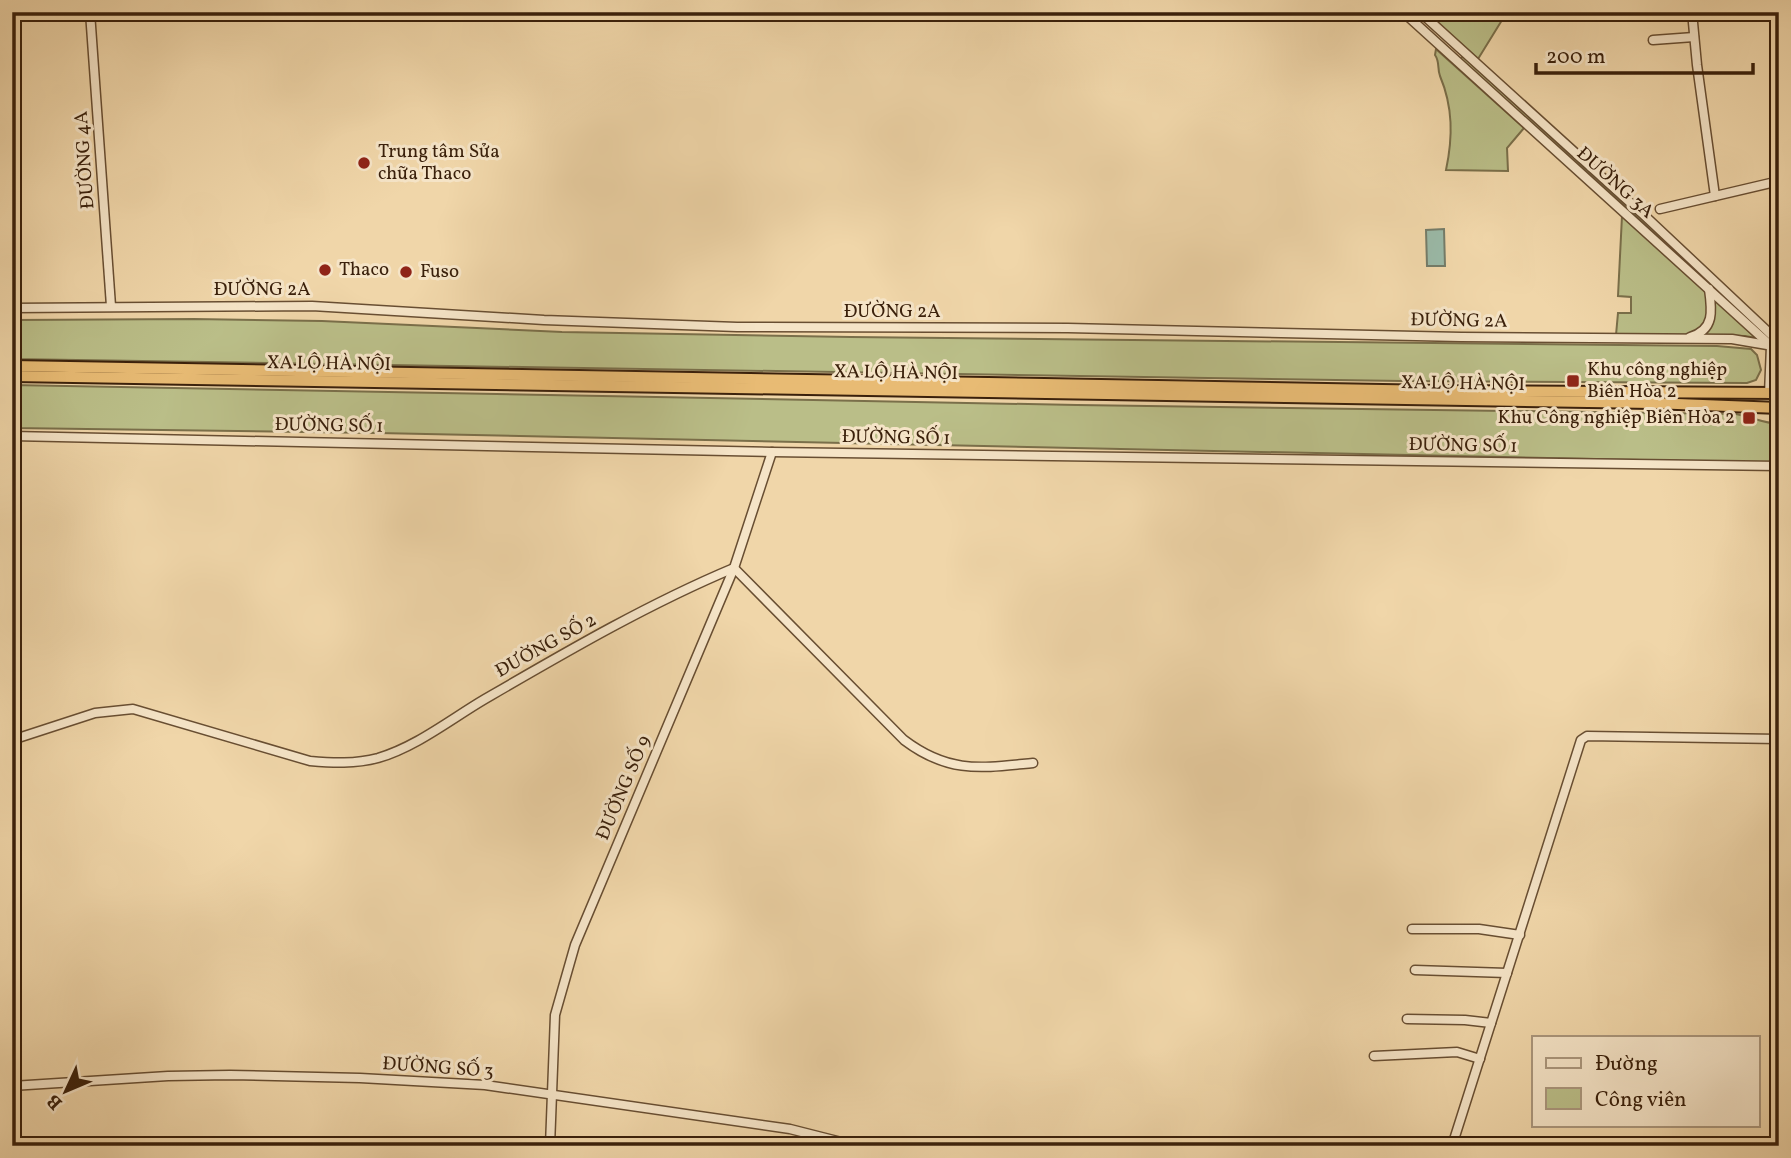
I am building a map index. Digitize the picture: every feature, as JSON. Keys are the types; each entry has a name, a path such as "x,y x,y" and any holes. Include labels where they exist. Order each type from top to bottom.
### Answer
{"highway":[{"name":"XA LỘ HÀ NỘI","path":"12,366 1370,390 1774,393"},
{"name":"XA LỘ HÀ NỘI","path":"12,376 1633,403 1779,408"}],"street":[{"name":"ĐƯỜNG 4A","path":"90,12 111,306"},
{"name":"ĐƯỜNG 3A","path":"1403,12 1709,289 1776,345"},
{"name":"ĐƯỜNG 3A","path":"1420,12 1776,345"},
{"path":"1692,12 1715,196"},
{"path":"1653,40 1694,37"},
{"path":"1456,61 1464,51"},
{"path":"1660,209 1779,181"},
{"path":"1682,340 1701,333 1708,327 1712,308 1709,289"},
{"name":"ĐƯỜNG 2A","path":"12,308 313,306 544,320 737,327 1068,328 1745,340 1776,345"},
{"path":"1774,393 1776,345"},
{"name":"ĐƯỜNG SỐ 1","path":"12,436 772,452 1779,466"},
{"name":"ĐƯỜNG SỐ 9","path":"550,1146 555,1015 575,945 734,568 772,452"},
{"path":"734,568 904,740 920,752 948,764 973,767 1033,762"},
{"name":"ĐƯỜNG SỐ 2","path":"12,740 95,713 133,709 310,761 337,764 379,758 418,740 616,625 734,568"},
{"path":"1452,1146 1584,737 1779,739"},
{"path":"1412,929 1479,929 1520,935"},
{"path":"1415,970 1507,973"},
{"path":"1407,1019 1492,1023"},
{"path":"1374,1056 1457,1052 1480,1059"},
{"name":"ĐƯỜNG SỐ 3","path":"12,1087 168,1076 230,1075 485,1085 790,1129 857,1146"}],"green space":[{"path":"1426,12 1507,12 1478,59"},
{"path":"1436,49 1524,128 1507,148 1508,171 1446,170 1450,122 1435,55"},
{"path":"1463,56 1705,280 1460,60"},
{"path":"1622,216 1707,293 1710,308 1705,326 1688,335 1616,335 1618,313 1631,313 1631,297 1618,296"},
{"path":"1713,298 1756,338 1703,335"},
{"path":"12,320 322,321 562,332 1717,346 1751,349 1757,355 1761,370 1756,380 1747,383 1402,381 12,359"},
{"path":"12,385 1736,414 1779,424 1779,463 378,433 12,428"}],"shaded area":[{"path":"1444,229 1445,266 1427,266 1426,230"}],"waterway":[{"path":"1564,12 1572,12"}],"place":[{"name":"Trung tâm Sửa chữa Thaco","path":"364,163"},
{"name":"Thaco","path":"325,270"},
{"name":"Fuso","path":"406,272"},
{"name":"Khu công nghiệp Biên Hòa 2","path":"1573,381"},
{"name":"Khu Công nghiệp Biên Hòa 2","path":"1749,418"}]}
